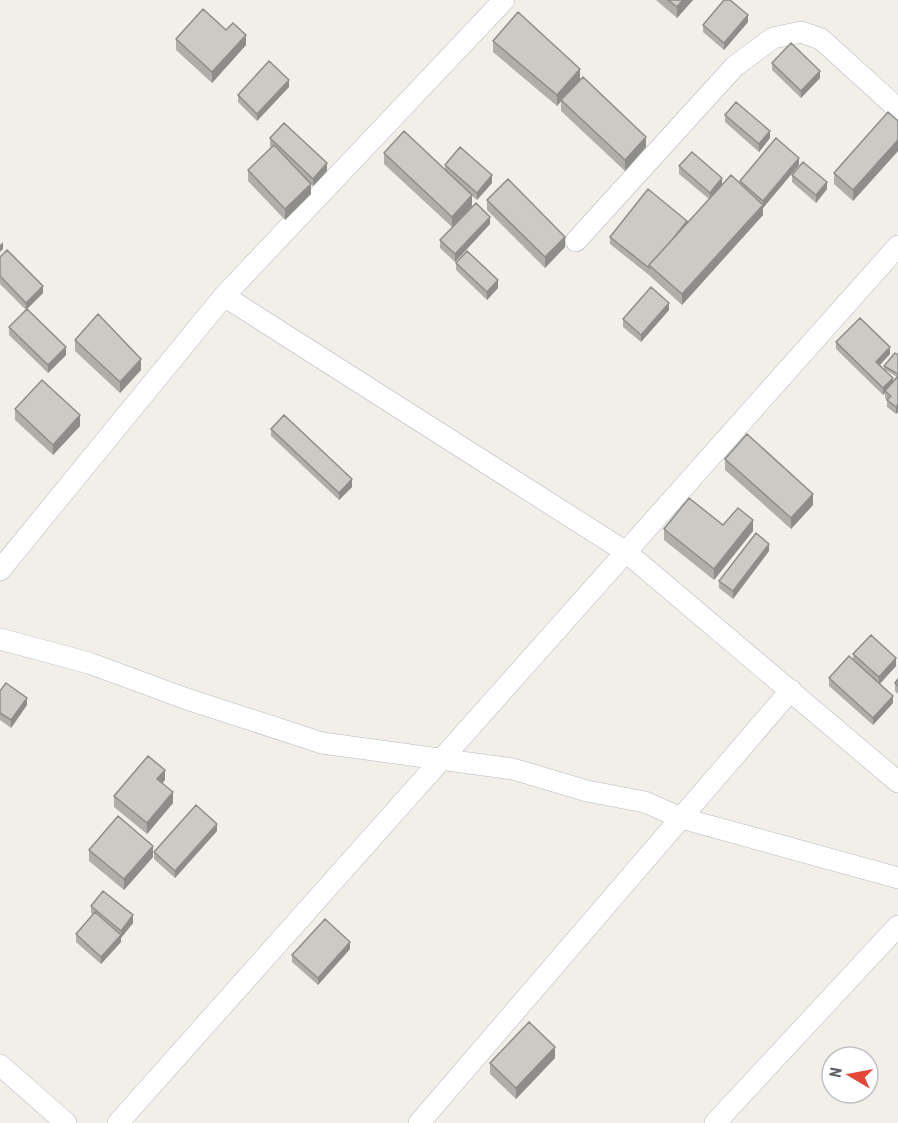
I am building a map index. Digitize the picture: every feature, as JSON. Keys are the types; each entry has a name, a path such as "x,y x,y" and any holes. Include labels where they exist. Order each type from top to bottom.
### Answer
{"street":[{"path":"0,570 224,296 504,0"},
{"path":"576,241 735,66 773,38 801,32 821,39 898,109"},
{"path":"118,1123 898,246"},
{"path":"224,296 626,552 898,782"},
{"path":"0,639 89,663 184,698 322,743 406,753 440,761 513,769 587,791 645,802 681,818 898,878"},
{"path":"419,1123 790,690"},
{"path":"715,1123 898,926"},
{"path":"0,1065 66,1123"}],"building":[{"path":"668,0 683,0 677,7"},
{"path":"724,0 730,0 748,15 724,43 703,25"},
{"path":"203,9 226,30 233,23 246,35 212,72 176,39"},
{"path":"518,12 580,69 557,95 493,41"},
{"path":"791,43 820,71 801,91 772,63"},
{"path":"269,61 289,80 257,114 238,95"},
{"path":"583,77 646,137 625,160 561,100"},
{"path":"736,102 770,131 759,144 725,115"},
{"path":"888,112 898,121 898,140 853,190 834,173"},
{"path":"284,123 327,163 313,179 270,138"},
{"path":"404,131 472,195 452,217 384,153"},
{"path":"776,138 799,158 763,201 740,181"},
{"path":"274,145 311,184 285,209 248,170"},
{"path":"460,147 492,175 477,193 445,165"},
{"path":"692,152 722,178 710,193 679,166"},
{"path":"803,162 827,182 816,195 792,175"},
{"path":"731,175 763,205 682,294 649,265"},
{"path":"508,179 565,237 545,257 487,200"},
{"path":"648,189 687,221 649,265 649,268 610,237"},
{"path":"476,203 490,217 455,254 440,240"},
{"path":"7,250 43,286 26,303 0,276 0,257"},
{"path":"467,251 498,280 487,292 456,263"},
{"path":"651,287 669,303 641,335 623,319"},
{"path":"27,309 66,347 48,365 9,327"},
{"path":"98,314 141,359 120,382 75,340"},
{"path":"860,318 890,347 876,362 893,378 883,388 836,342"},
{"path":"895,353 898,355 898,374 884,366"},
{"path":"898,376 898,404 896,407 887,400 891,396 885,391"},
{"path":"42,380 80,415 53,445 15,409"},
{"path":"284,415 352,479 339,493 271,429"},
{"path":"747,434 813,494 791,518 725,459"},
{"path":"689,498 723,525 738,508 753,520 714,569 664,529"},
{"path":"756,533 769,544 733,591 719,581"},
{"path":"871,635 896,658 879,677 853,654"},
{"path":"849,656 893,696 873,718 829,678"},
{"path":"6,683 27,698 11,720 0,713 0,691"},
{"path":"148,756 165,770 157,779 173,792 147,823 114,796"},
{"path":"196,805 217,824 175,871 154,852"},
{"path":"118,816 153,846 124,879 89,850"},
{"path":"103,891 133,915 121,931 91,906"},
{"path":"95,912 121,935 101,957 76,934"},
{"path":"325,919 350,942 318,978 292,955"},
{"path":"529,1022 555,1047 516,1088 490,1063"}]}
